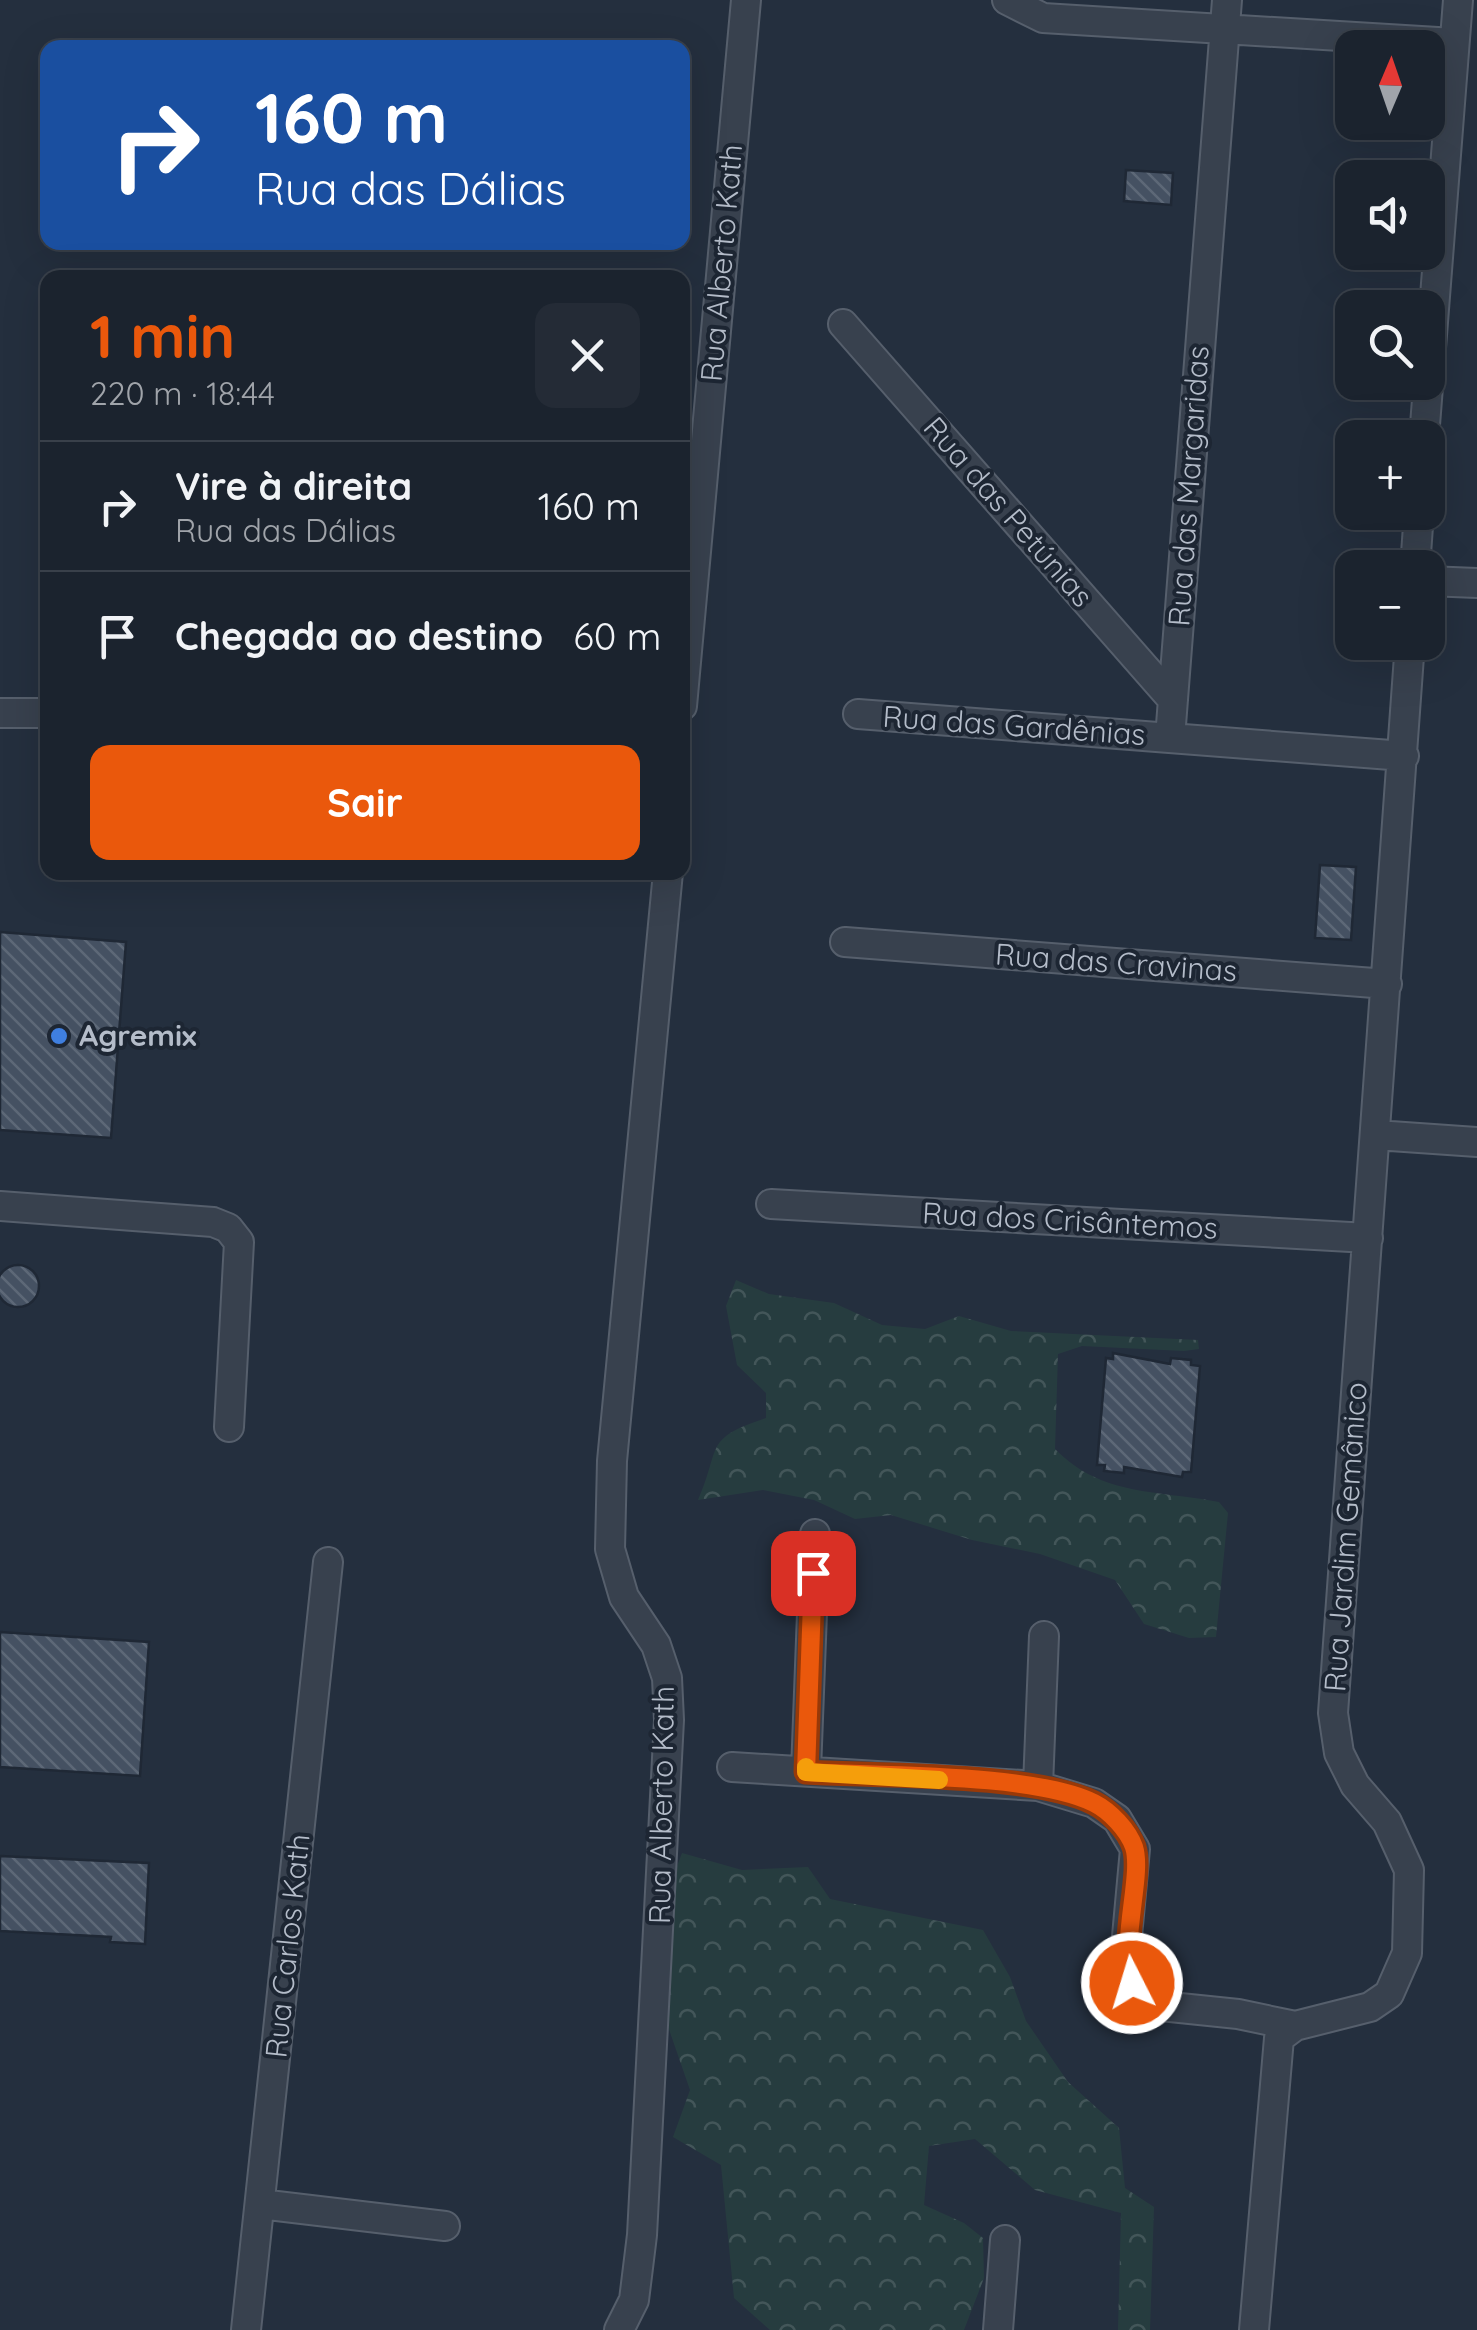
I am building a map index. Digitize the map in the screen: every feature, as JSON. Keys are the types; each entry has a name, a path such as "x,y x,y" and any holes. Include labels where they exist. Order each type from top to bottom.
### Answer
{"street":[{"name":"Rua Alberto Kath","path":"690,618 746,0"},
{"path":"1425,420 1458,0"},
{"path":"1008,2 1043,18 1226,14 1454,43"},
{"name":"Rua das Margaridas","path":"1170,738 1226,14"},
{"name":"Rua das Petúnias","path":"843,324 1173,700"},
{"path":"1445,582 1477,583"},
{"name":"Rua Jardim Gemânico","path":"1295,2026 1370,2007 1389,1994 1407,1953 1409,1870 1387,1822 1354,1786 1339,1752 1333,1713 1409,660"},
{"path":"0,713 40,713"},
{"name":"Rua das Gardênias","path":"858,714 1170,738"},
{"path":"1170,738 1404,756"},
{"name":"Rua Alberto Kath","path":"620,2330 634,2300 642,2235 669,1720 668,1678 656,1645 624,1597 610,1549 612,1461 667,880"},
{"name":"Rua das Cravinas","path":"845,942 1387,984"},
{"path":"1376,1135 1477,1142"},
{"name":"Rua dos Crisântemos","path":"771,1204 1368,1238"},
{"path":"0,1206 213,1222 228,1228 239,1242 229,1427"},
{"path":"806,1772 815,1534"},
{"name":"Rua Carlos Kath","path":"246,2330 328,1562"},
{"path":"1038,1786 1044,1636"},
{"path":"732,1767 1038,1786 1094,1803 1117,1820 1135,1849 1125,1958 1138,1996 1151,2005 1238,2014 1295,2026"},
{"path":"1254,2330 1276,2049 1279,2038 1295,2026"},
{"path":"260,2204 445,2226"},
{"path":"998,2330 1004,2240"}],"green space":[{"path":"736,1280 769,1294 834,1303 882,1325 925,1329 959,1316 1011,1331 1198,1340 1199,1349 1184,1351 1082,1346 1058,1354 1055,1449 1073,1465 1111,1484 1219,1502 1228,1513 1216,1637 1189,1638 1144,1624 1115,1580 1040,1554 972,1540 891,1515 855,1519 814,1500 763,1490 698,1500 723,1439 766,1418 766,1393 737,1365 726,1306"},
{"path":"682,1853 742,1870 808,1867 830,1899 983,1930 1010,1977 1026,2021 1068,2082 1119,2128 1125,2188 1154,2207 1150,2330 1118,2330 1121,2213 1035,2190 975,2139 929,2146 924,2205 964,2223 983,2238 984,2278 964,2330 770,2330 734,2298 721,2165 673,2137 690,2090 663,2012 669,1887"}],"building":[{"path":"1126,170 1173,173 1171,205 1124,201"},
{"path":"1320,865 1356,867 1351,940 1315,938"},
{"name":"Agremix","path":"0,932 126,942 111,1138 0,1130"},
{"path":"10,1267 26,1267 37,1278 37,1294 26,1305 10,1305 -1,1294 -1,1278"},
{"path":"1113,1353 1170,1364 1171,1358 1191,1360 1191,1365 1200,1366 1191,1472 1183,1472 1182,1477 1124,1467 1124,1473 1104,1471 1105,1465 1097,1465 1106,1358 1113,1359"},
{"path":"0,1632 149,1642 140,1776 0,1767"},
{"path":"0,1856 149,1863 145,1944 110,1942 111,1937 0,1931"}],"slow traffic":[{"path":"806,1767 806,1772 939,1780"}],"place":[{"name":"Agremix","path":"59,1036"}],"route":[{"path":"813,1573 806,1772 1038,1786 1094,1803 1117,1820 1135,1849 1125,1958 1132,1983"}]}
